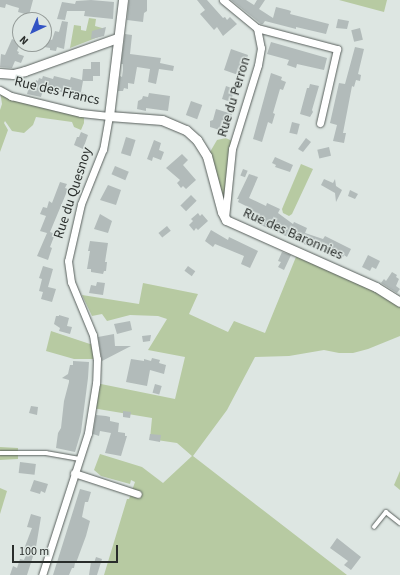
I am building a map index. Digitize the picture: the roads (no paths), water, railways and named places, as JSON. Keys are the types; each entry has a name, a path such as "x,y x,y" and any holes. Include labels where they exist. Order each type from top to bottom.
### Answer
{"street":[{"name":"Rue du Quesnoy","path":"42,575 88,433 96,382 97,359 93,336 71,282 68,270 68,257 81,204 103,149 109,116 123,0"},
{"path":"223,0 257,28 337,49 320,123"},
{"name":"Rue du Perron","path":"225,218 231,153 260,54 260,35 257,28"},
{"path":"0,74 13,74 25,71 118,38"},
{"name":"Rue des Francs","path":"0,90 11,96 81,113 109,116"},
{"name":"Rue des Baronnies","path":"109,116 162,120 179,126 193,136 207,156 222,212 225,218 376,287 400,302"},
{"path":"74,473 138,494"}],"lane":[{"path":"0,453 41,453 79,459"},
{"path":"374,527 386,512 400,523"}]}
